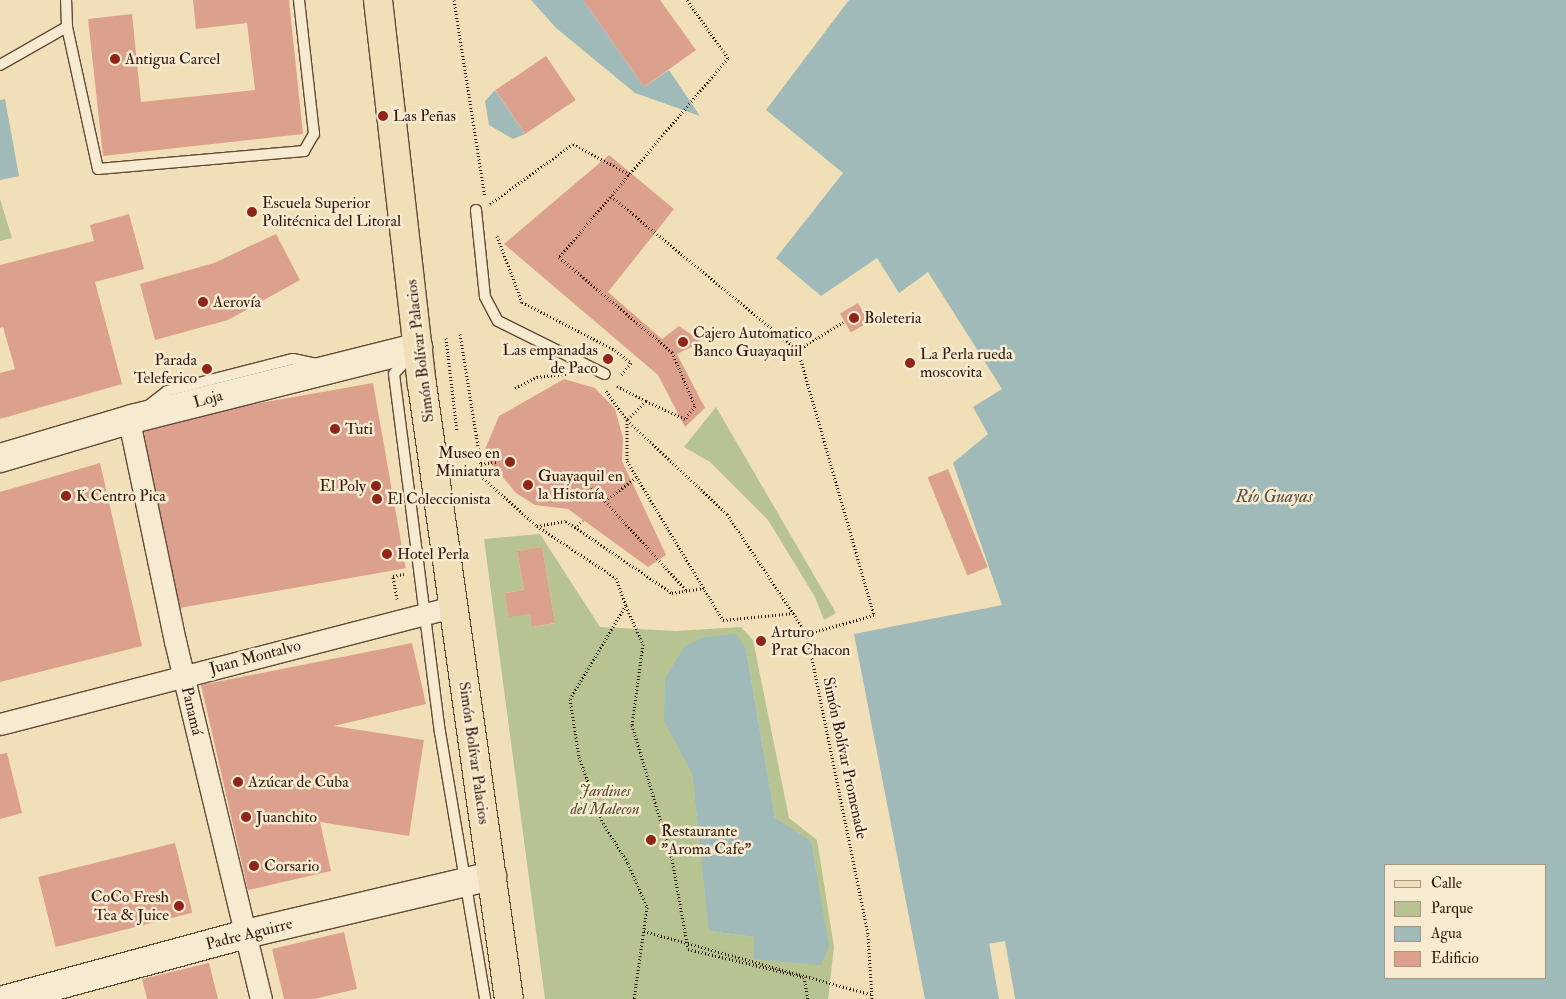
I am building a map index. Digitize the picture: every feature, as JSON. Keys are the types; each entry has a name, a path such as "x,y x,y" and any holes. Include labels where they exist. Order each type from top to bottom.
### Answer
{"main road":[{"name":"Simón Bolívar Palacios","path":"378,0 418,347 452,607 509,999"},
{"name":"Loja","path":"0,458 130,420 329,368 418,347"},
{"name":"Padre Aguirre","path":"7,999 246,934 464,880 492,876"}],"street":[{"name":"Panamá","path":"130,420 184,676 262,999"},
{"name":"Juan Montalvo","path":"0,724 452,607"}],"lane":[{"path":"66,0 67,27 98,168 304,151 314,134 299,0"},
{"path":"0,65 67,27"},
{"path":"476,210 485,297 498,321 605,374"},
{"path":"418,347 394,374 423,614 464,880 485,999"}],"path":[{"path":"454,0 486,206 490,215"},
{"path":"496,232 522,302 615,350 631,363 613,384 685,419 695,406 672,352 560,257 728,58 687,0"},
{"path":"486,206 573,144 629,174"},
{"path":"611,196 798,350 874,614 807,634"},
{"path":"798,350 844,322"},
{"path":"460,334 483,478 537,526 616,578 643,644 632,725 672,860 688,949 804,978 808,999"},
{"path":"515,388 536,377 575,377"},
{"name":"Simón Bolívar Promenade","path":"599,384 620,405 627,420 727,514 807,634 868,935 873,997"},
{"path":"646,401 627,420 627,461 724,620 794,613"},
{"path":"481,464 496,462"},
{"path":"605,502 637,478"},
{"path":"591,488 686,591"},
{"path":"575,528 583,520"},
{"path":"537,526 566,521 672,593 704,588"},
{"path":"626,605 570,699 579,757 603,823 628,863 647,907 634,999"},
{"path":"644,931 873,997"}],"green space":[{"path":"0,199 12,238 0,241"},
{"path":"716,407 836,613 824,620 815,597 768,520 710,462 684,447"},
{"name":"Jardines del Malecon","path":"540,534 600,627 676,631 741,627 753,640 789,818 817,840 834,947 828,999 545,999 484,539","holes":["542,547 555,623 533,627 530,614 505,593 524,590 517,551","746,649 775,819 811,841 754,959 754,937 710,931 692,773"]}],"water":[{"path":"531,0 583,0 644,87 669,70 700,116 635,93 556,28"},
{"name":"Río Guayas","path":"849,0 1566,0 1566,999 925,999 854,634 1002,605 953,463 988,434 973,407 1002,389 928,272 899,293 877,258 821,296 776,258 843,173 766,110"},
{"path":"495,90 525,134 513,139 489,125 485,101"},
{"path":"5,99 19,176 0,180 0,100"},
{"path":"736,634 746,649 775,818 811,841 829,947 821,965 754,959 754,937 709,931 692,773 664,721 665,678 685,646 704,637"}],"pier":[{"path":"1005,941 1015,999 999,999 989,944"}],"building":[{"name":"Antigua Carcel","path":"193,0 289,0 303,134 103,156 88,19 132,14 141,102 255,90 247,23 196,29"},
{"path":"583,0 660,0 696,50 644,87"},
{"path":"546,56 576,100 525,134 495,90"},
{"path":"609,155 674,209 608,292 662,339 679,326 702,342 677,354 705,408 685,427 658,375 504,244"},
{"path":"129,214 144,269 95,282 122,384 0,419 0,373 15,369 3,327 0,328 0,265 94,241 90,225"},
{"name":"Aerovía","path":"276,234 300,280 228,320 155,340 140,284 214,263"},
{"name":"Boleteria","path":"858,303 869,322 851,333 840,314"},
{"path":"564,379 595,388 615,409 623,438 622,461 666,555 648,567 568,509 535,505 516,493 483,454 499,416"},
{"path":"373,383 406,568 175,609 143,424"},
{"path":"100,463 142,646 0,682 0,492"},
{"path":"948,469 988,567 967,576 928,477"},
{"path":"542,547 555,623 532,627 530,614 509,617 505,593 524,590 517,551"},
{"path":"412,643 426,704 334,726 424,740 409,836 320,822 331,871 248,890 201,685"},
{"path":"7,753 22,813 0,819 0,754"},
{"path":"175,843 192,913 56,947 38,877"},
{"path":"344,932 357,989 314,999 284,999 272,949"},
{"path":"209,963 218,999 147,999 142,979"}],"place":[{"name":"Antigua Carcel","path":"115,59"},
{"name":"Las Peñas","path":"383,116"},
{"name":"Escuela Superior Politécnica del Litoral","path":"252,212"},
{"name":"Aerovía","path":"203,302"},
{"name":"Boleteria","path":"854,318"},
{"name":"Cajero Automatico Banco Guayaquil","path":"683,342"},
{"name":"Las empanadas de Paco","path":"608,359"},
{"name":"La Perla rueda moscovita","path":"910,363"},
{"name":"Parada Teleferico","path":"207,369"},
{"name":"Tuti","path":"335,429"},
{"name":"Museo en Miniatura","path":"510,462"},
{"name":"Guayaquil en la Historía","path":"528,485"},
{"name":"El Poly","path":"376,486"},
{"name":"K Centro Pica","path":"66,496"},
{"name":"El Coleccionista","path":"377,499"},
{"name":"Hotel Perla","path":"387,554"},
{"name":"Arturo Prat Chacon","path":"761,641"},
{"name":"Azúcar de Cuba","path":"238,782"},
{"name":"Juanchito","path":"246,817"},
{"name":"Restaurante \"Aroma Cafe\"","path":"651,840"},
{"name":"Corsario","path":"254,866"},
{"name":"CoCo Fresh Tea & Juice","path":"179,906"}]}
